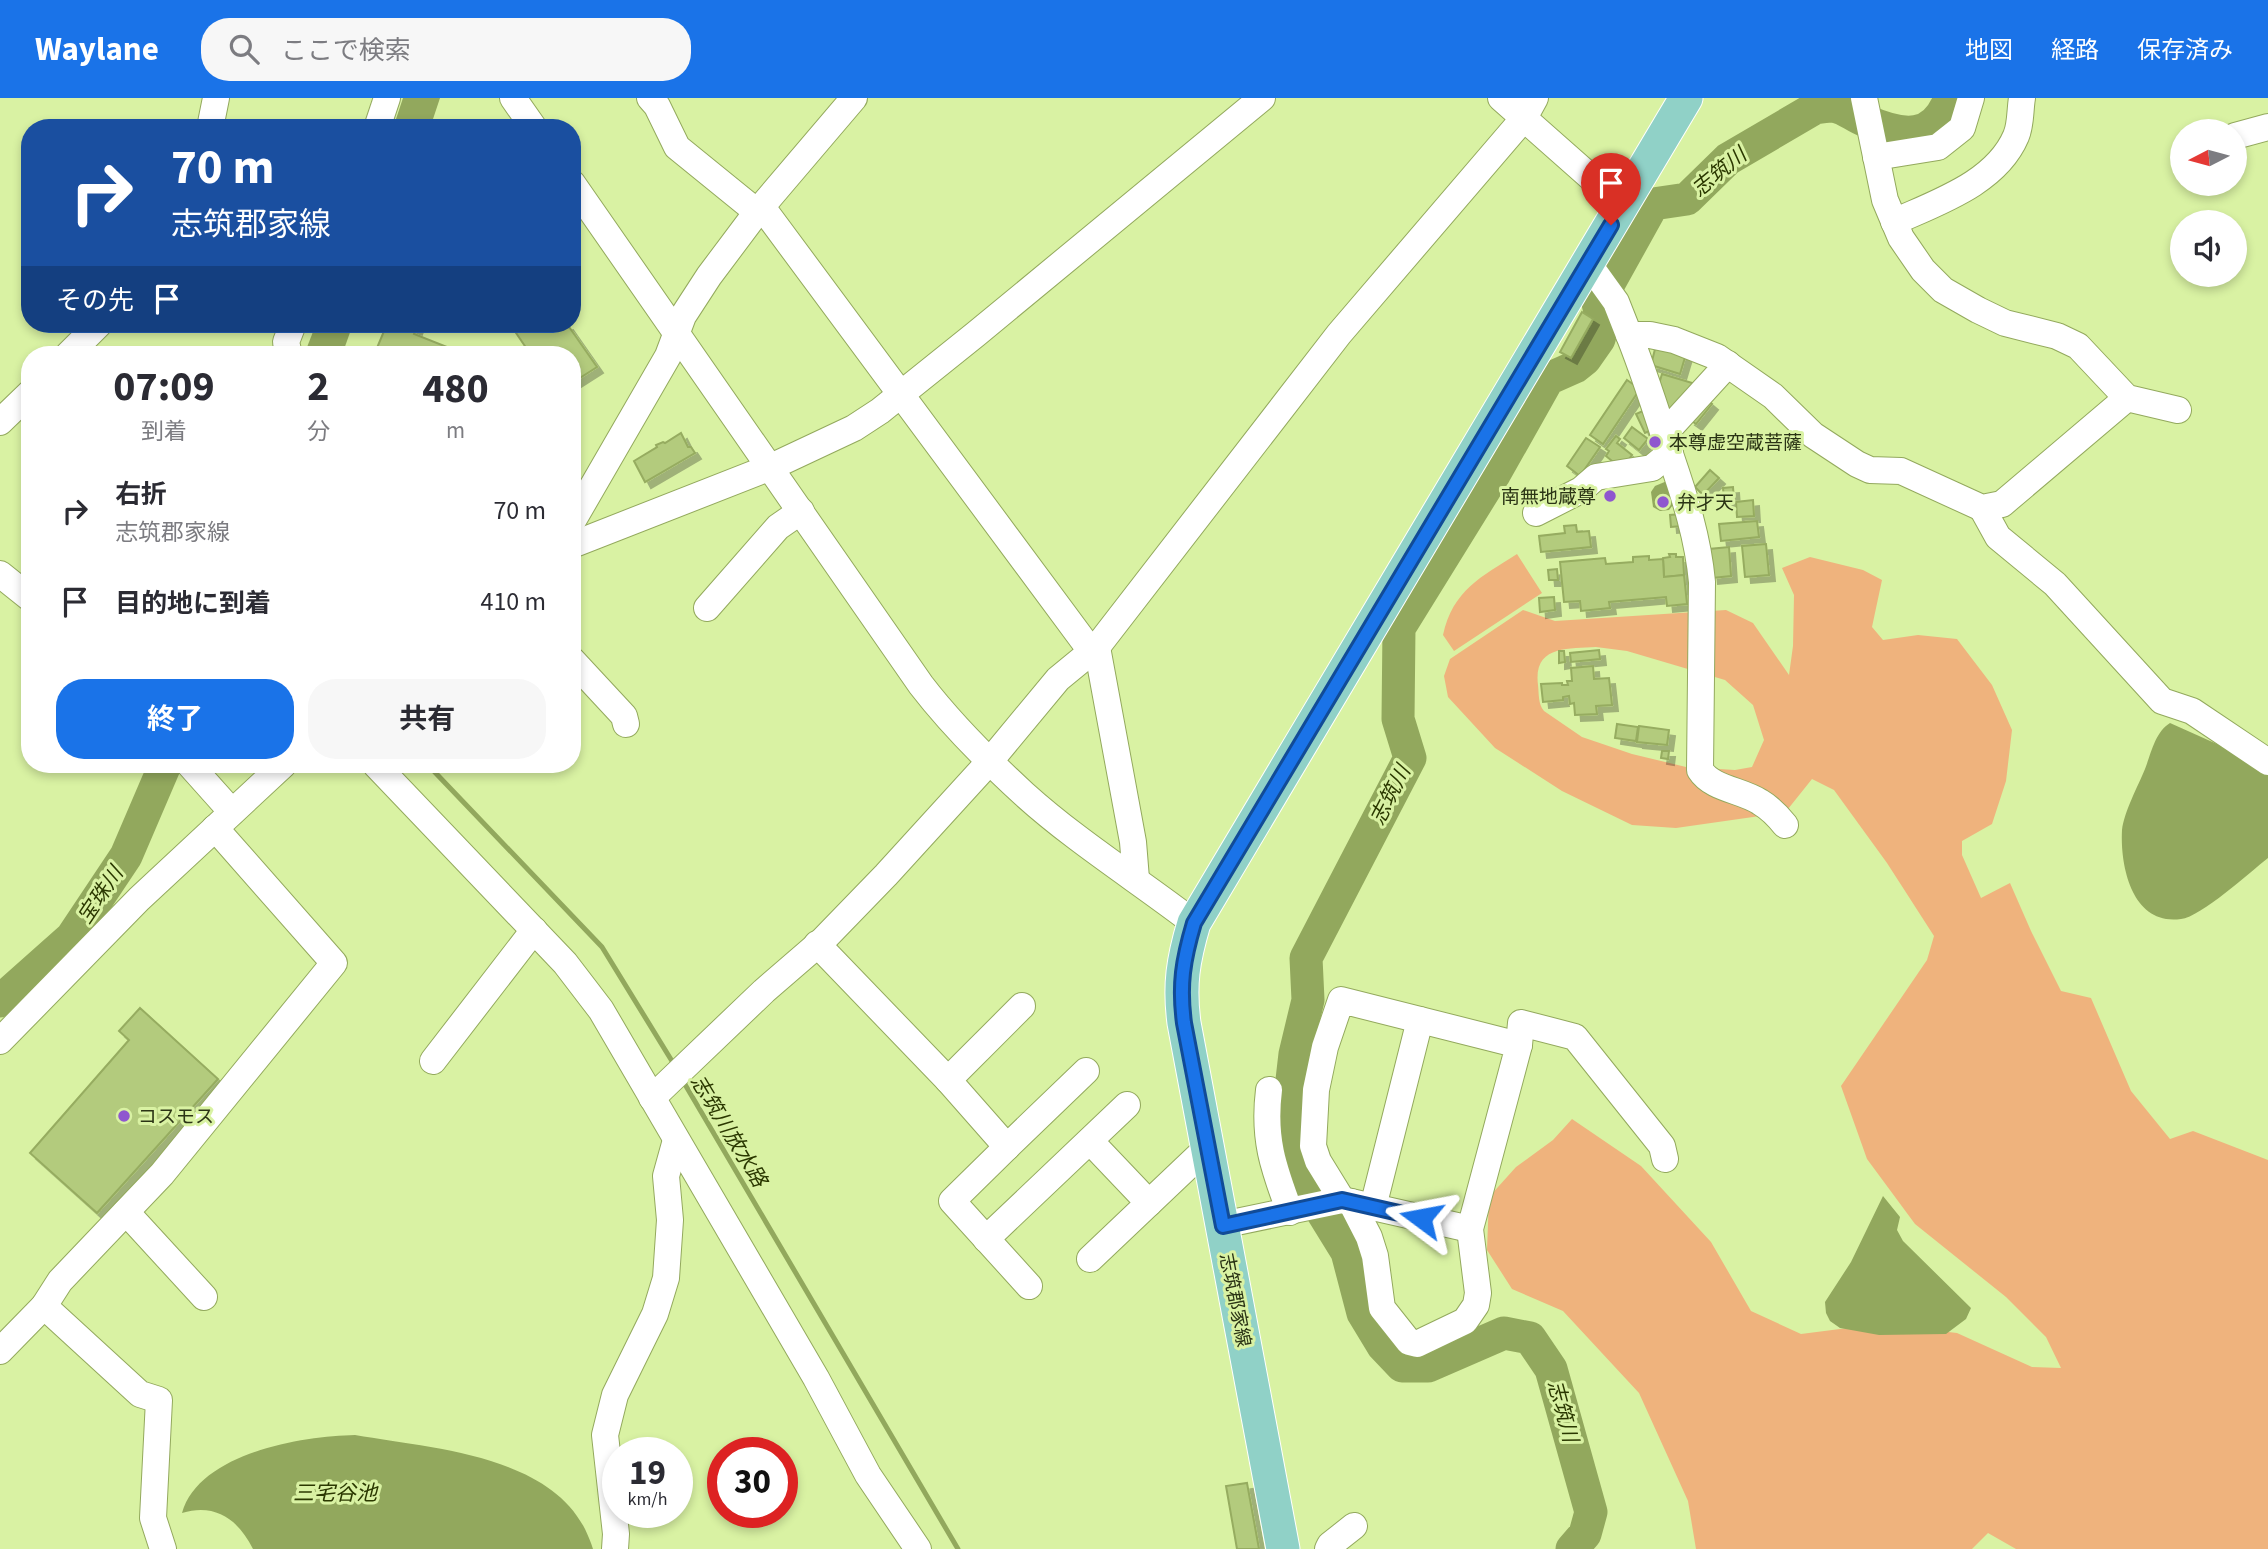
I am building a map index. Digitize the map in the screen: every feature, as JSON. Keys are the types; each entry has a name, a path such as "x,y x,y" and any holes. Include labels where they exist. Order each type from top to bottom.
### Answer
{"main road":[{"name":"志筑郡家線","path":"1283,1549 1184,1023 1180,989 1182,969 1194,923 1593,269 1622,205 1686,98"}],"street":[{"path":"212,119 216,98"},
{"path":"380,119 387,98"},
{"path":"513,98 528,119"},
{"path":"650,98 657,106 677,146 760,210 1094,649 1133,842 1136,879"},
{"path":"581,506 668,356 683,316 709,276 760,210 854,98"},
{"path":"581,541 771,467 854,428 901,394 1262,98"},
{"path":"1501,98 1529,108 1622,205"},
{"path":"1875,148 1938,147 1962,128 1971,98"},
{"path":"1894,222 1967,189 2001,159 2017,135 2022,98"},
{"path":"1864,100 1885,200 1894,222 1901,238 1923,270 1943,290 2005,323 2057,336 2078,346 2127,398 2178,410"},
{"path":"661,1090 817,944 886,875 990,761 1058,679 1094,649 1339,334 1529,108"},
{"path":"2247,133 2268,127"},
{"path":"581,196 921,685 944,714 1024,794 1069,831 1194,923"},
{"path":"1593,269 1616,302 1653,396 1693,524 1702,582 1700,770 1703,775 1723,786 1759,801 1773,811 1785,825"},
{"path":"77,346 90,333"},
{"path":"1629,335 1650,335 1674,340 1717,357 1773,396 1813,435 1857,464 1870,470 1901,471 1982,508 2002,504 2127,398"},
{"path":"1536,513 1577,499 1601,475 1652,468 1667,443 1728,365"},
{"path":"0,422 21,402"},
{"path":"1982,508 1998,537 2055,584 2162,701 2192,711 2268,762"},
{"path":"708,608 778,527 801,511"},
{"path":"0,574 21,591"},
{"path":"581,670 624,716 626,724"},
{"path":"0,1350 44,1306 61,1281 162,1174 334,963 223,820 195,773"},
{"path":"0,1041 139,900 275,773"},
{"path":"384,773 565,963 661,1090 676,1140 816,1378 868,1475 918,1549"},
{"path":"433,1061 534,930"},
{"path":"817,944 948,1080 1007,1147"},
{"path":"1519,1045 1341,1000 1325,1047 1316,1090 1312,1146 1318,1161 1349,1203 1372,1246 1382,1308 1409,1342 1417,1344 1465,1321 1472,1315 1476,1305 1478,1293 1470,1229 1519,1045 1521,1023 1575,1037 1662,1146 1665,1159"},
{"path":"948,1080 1022,1006"},
{"path":"1349,1203 1420,1020"},
{"path":"1029,1286 953,1201 1086,1071"},
{"path":"1269,1090 1265,1120 1273,1167 1297,1210"},
{"path":"986,1239 1126,1105"},
{"path":"615,1549 616,1534 605,1434 615,1395 655,1314 666,1278 670,1220 666,1176 676,1140"},
{"path":"1090,1141 1149,1203"},
{"path":"1090,1259 1208,1147"},
{"path":"1223,1226 1297,1210 1349,1203 1470,1229"},
{"path":"126,1212 204,1297"},
{"path":"44,1306 140,1394 159,1400 153,1518 163,1549"},
{"path":"1328,1549 1354,1526"}],"shaded area":[{"path":"1517,554 1542,593 1454,651 1443,635 1461,596 1480,578"},
{"path":"1810,557 1863,570 1882,580 1872,627 1883,640 1918,635 1957,639 1992,685 2012,730 2006,781 1992,824 1962,841 1962,855 1981,898 2010,883 2061,991 2091,998 2131,1091 2170,1139 2193,1131 2268,1160 2268,1549 2016,1549 1988,1533 1972,1549 1696,1549 1688,1501 1639,1393 1563,1311 1512,1289 1487,1250 1489,1197 1516,1167 1553,1140 1572,1119 1641,1166 1711,1242 1751,1311 1801,1334 1879,1324 1957,1333 2032,1367 2061,1368 2046,1337 2006,1297 1915,1224 1867,1159 1841,1086 1927,960 1934,936 1887,863 1834,790 1812,779 1788,809 1760,816 1676,828 1632,825 1562,791 1495,748 1448,697 1444,676 1450,659 1523,610 1555,621 1726,610 1753,623 1789,675 1793,646 1794,595 1782,568","holes":["1596,647 1627,651 1725,680 1753,705 1764,740 1752,767 1735,770 1686,767 1632,754 1582,737 1544,711 1539,699 1538,672 1541,662 1547,656 1574,648"]}],"water":[{"path":"403,98 440,98 433,119 396,119"},
{"path":"313,333 350,333 345,346 307,346"},
{"path":"1667,481 1673,505 1669,510 1660,511 1653,507 1651,492 1655,486"},
{"path":"2170,723 2237,753 2268,775 2268,858 2213,903 2181,919 2164,919 2151,913 2140,903 2127,876 2122,844 2123,823 2128,807 2157,738"},
{"path":"1883,1196 1900,1217 1897,1230 1903,1241 1971,1308 1966,1319 1946,1334 1879,1335 1840,1328 1830,1321 1826,1313 1825,1302 1851,1262"},
{"name":"三宅谷池","path":"355,1435 450,1451 515,1470 543,1484 567,1504 585,1529 593,1549 253,1549 240,1529 224,1516 205,1510 182,1513 192,1492 230,1462 281,1444"}],"building":[{"path":"1582,312 1593,319 1571,358 1560,352"},
{"path":"383,333 414,333 444,346 378,346"},
{"path":"516,333 573,333 597,367 581,377 581,346 525,346"},
{"path":"1656,345 1686,354 1680,374 1651,365"},
{"path":"1662,374 1699,385 1678,411 1665,407 1658,387"},
{"path":"1627,380 1640,389 1603,444 1590,435"},
{"path":"1705,398 1712,404 1696,424 1689,419"},
{"path":"1645,410 1654,429 1645,433 1636,414"},
{"path":"1632,427 1648,439 1639,450 1624,438"},
{"path":"681,433 688,447 695,453 645,482 634,461 657,447 656,445"},
{"path":"1616,436 1620,439 1617,443 1632,455 1625,464 1618,466 1606,456 1609,451 1606,449"},
{"path":"1586,438 1600,447 1580,476 1567,466"},
{"path":"1710,470 1719,478 1703,495 1695,487"},
{"path":"1733,487 1734,500 1724,501 1723,488"},
{"path":"1753,500 1754,516 1737,517 1736,502"},
{"path":"1681,514 1682,526 1671,527 1670,515"},
{"path":"1757,521 1759,537 1721,541 1719,524"},
{"path":"1576,525 1577,532 1589,531 1591,547 1541,552 1539,536 1565,533 1564,526"},
{"path":"1766,544 1769,575 1745,577 1742,546"},
{"path":"1729,547 1731,576 1712,578 1709,549"},
{"path":"1669,554 1683,557 1684,575 1664,577 1663,558 1670,557"},
{"path":"1649,556 1649,560 1663,559 1664,577 1684,575 1687,604 1667,606 1666,597 1609,602 1610,608 1581,611 1580,601 1564,602 1560,562 1605,558 1606,564 1633,562 1633,557"},
{"path":"1557,569 1558,580 1549,580 1548,570"},
{"path":"1554,597 1555,610 1540,612 1539,598"},
{"path":"1599,650 1600,659 1571,662 1570,653"},
{"path":"1559,651 1564,651 1565,662 1559,663"},
{"path":"1593,666 1594,679 1609,678 1612,705 1596,706 1597,714 1575,715 1574,703 1570,704 1569,696 1563,697 1563,700 1543,702 1541,684 1568,685 1567,681 1572,681 1571,668"},
{"path":"1617,724 1638,727 1636,741 1615,738"},
{"path":"1639,726 1669,730 1667,745 1637,742"},
{"path":"1662,751 1669,751 1668,759 1661,758"},
{"name":"コスモス","path":"140,1008 218,1079 97,1213 30,1153 129,1040 119,1031"},
{"path":"1247,1483 1259,1549 1237,1549 1226,1486"}],"waterway":[{"name":"志筑川","path":"1572,1549 1585,1534 1591,1512 1551,1369 1530,1338 1504,1333 1428,1366 1402,1366 1383,1346 1363,1313 1347,1252 1297,1171 1287,1149 1286,1132 1295,1054 1308,1000 1306,958 1410,758 1398,719 1399,628 1495,473 1548,379 1575,367 1585,359 1599,339 1603,325 1598,303 1653,204 1687,199 1728,159 1815,108 1837,107 1892,130 1916,132 1935,122 1950,98"},
{"name":"宝珠川","path":"0,1001 72,937 126,856 162,773"},
{"name":"志筑川放水路","path":"436,773 602,947 675,1066"},
{"name":"志筑川放水路","path":"683,1081 958,1549"}],"place":[{"name":"本尊虚空蔵菩薩","path":"1655,442"},
{"name":"南無地蔵尊","path":"1610,496"},
{"name":"弁才天","path":"1663,502"},
{"name":"コスモス","path":"124,1116"}],"route":[{"path":"1421,1218 1342,1200 1223,1226 1181,1005 1180,989 1185,952 1194,923 1611,225"}]}
